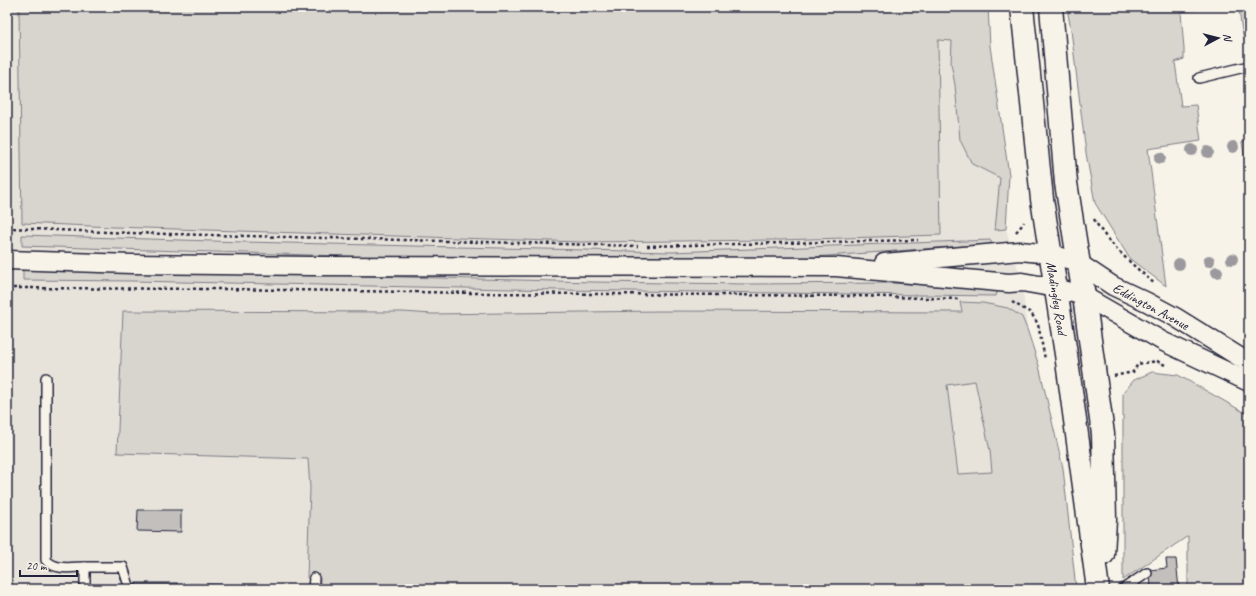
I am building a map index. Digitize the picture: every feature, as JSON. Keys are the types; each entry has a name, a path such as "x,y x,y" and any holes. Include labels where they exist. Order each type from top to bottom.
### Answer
{"main road":[{"name":"Madingley Road","path":"1022,7 1042,199 1099,589"},
{"name":"Madingley Road","path":"1051,7 1066,183 1077,262 1084,296 1103,434 1105,520 1099,589"}],"street":[{"name":"Eddington Avenue","path":"836,267 1020,251 1051,254 1077,262 1114,286 1175,317 1249,362"},
{"path":"7,260 132,264 310,266 836,267"},
{"name":"Eddington Avenue","path":"836,267 1001,282 1022,282 1056,288 1084,296 1161,340 1249,382"}],"lane":[{"path":"1199,78 1249,66"},
{"path":"46,378 46,560 51,566 60,568 123,567 130,589"},
{"path":"85,567 85,589"},
{"path":"1123,589 1147,573"},
{"path":"313,589 314,578"}],"path":[{"path":"1092,217 1098,227 1131,262 1157,286"},
{"path":"7,228 131,233 643,246 922,240"},
{"path":"7,288 855,296 963,299"},
{"path":"1006,301 1012,302 1031,313 1038,324 1044,358"}],"shaded area":[{"path":"7,7 988,7 990,46 1009,175 1006,229 1022,282 1027,329 1039,366 1063,468 1076,589 7,589"},
{"path":"19,7 988,7 990,46 1009,175 1006,229 995,230 1000,178 972,164 960,140 955,85 951,63 952,41 938,40 941,235 779,240 582,242 22,223"},
{"path":"1070,7 1216,7 1181,12 1184,59 1175,62 1181,106 1196,105 1201,141 1148,149 1166,286 1130,259 1095,203 1086,153 1068,14"},
{"path":"1239,7 1249,7 1249,49 1243,35"},
{"path":"1249,141 1249,185 1242,142"},
{"path":"22,235 671,252 991,240 991,244 813,257 631,265 22,246"},
{"path":"23,267 593,282 748,284 892,283 998,290 996,296 558,290 23,280"},
{"path":"960,302 983,303 1008,308 1022,317 1027,329 1039,366 1063,468 1076,589 320,589 320,578 307,578 310,488 308,459 117,453 123,311 403,312 432,314 659,311 962,312","holes":["975,381 990,451 992,472 958,474 947,385"]},
{"path":"1152,372 1178,375 1249,415 1249,589 1188,589 1188,536 1123,580 1123,393 1134,380"}],"building":[{"path":"138,510 181,510 181,532 137,531"},
{"path":"1166,559 1176,559 1179,589 1151,589 1150,570 1167,568"},
{"path":"136,583 177,583 177,589 136,589"},
{"path":"189,584 245,585 245,589 189,589"}]}
